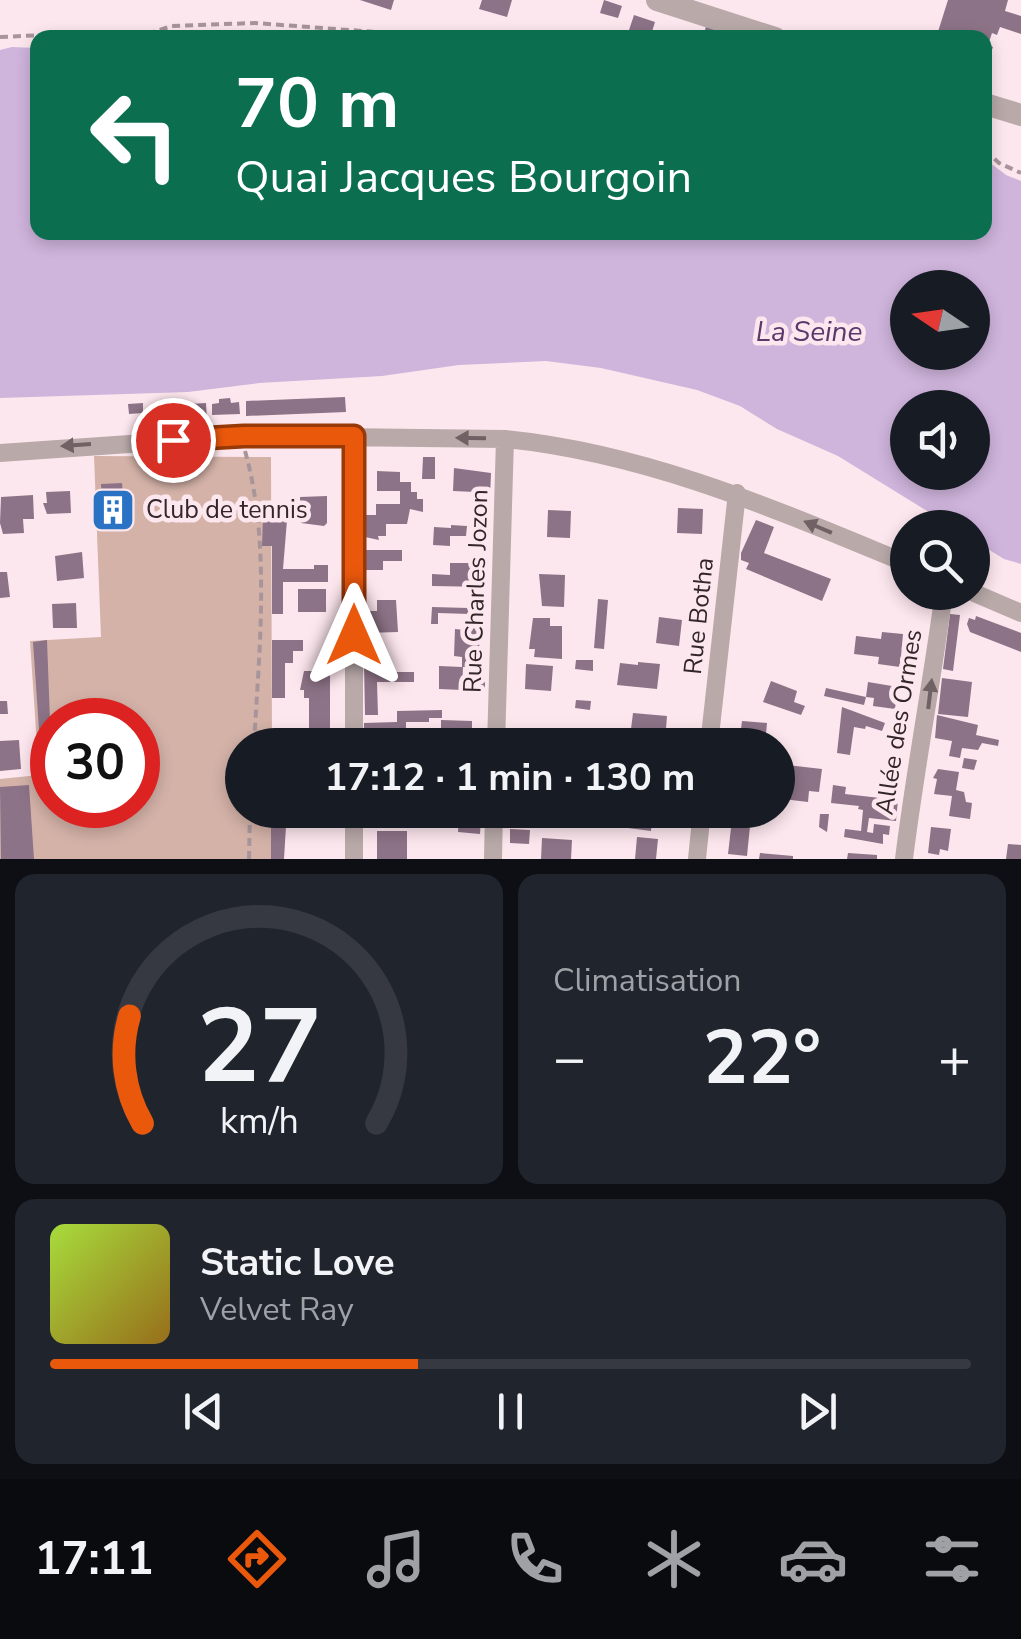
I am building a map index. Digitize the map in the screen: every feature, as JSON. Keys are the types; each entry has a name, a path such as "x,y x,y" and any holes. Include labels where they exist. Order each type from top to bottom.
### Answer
{"street":[{"path":"656,0 750,30"},
{"path":"992,106 1021,115"},
{"path":"0,453 244,436 505,439 545,443 643,465 738,493 890,556"},
{"path":"354,436 354,728"},
{"name":"Rue Charles Jozon","path":"496,728 505,439"},
{"name":"Rue Botha","path":"712,728 738,493"},
{"path":"990,600 1021,613"},
{"name":"Allée des Ormes","path":"904,859 915,763 927,717 942,610"},
{"path":"354,828 354,859"},
{"path":"493,859 494,828"},
{"path":"697,859 700,828"}],"path":[{"path":"160,30 172,26 255,23 349,30"},
{"path":"0,37 30,36"},
{"path":"992,156 1021,173"},
{"path":"244,449 256,517 262,595 255,728"},
{"path":"249,859 250,828"}],"shaded area":[{"path":"94,456 271,457 272,728 225,728 225,828 271,828 271,859 0,859 0,779 30,776 30,828 160,828 160,698 34,698 30,641 101,637"}],"water":[{"name":"La Seine","path":"30,48 30,240 992,240 992,164 1021,181 1021,564 990,550 990,510 925,510 893,490 990,490 990,390 890,390 890,488 838,456 777,429 740,406 697,390 601,368 546,361 459,365 382,376 259,383 188,392 0,398 0,50"}],"building":[{"path":"360,0 394,0 391,10"},
{"path":"482,0 512,0 507,17 479,9"},
{"path":"604,0 622,6 618,18 600,13"},
{"path":"948,0 1008,0 1005,11 1021,16 1021,34 1000,27 997,35 992,30 939,30"},
{"path":"634,15 655,22 652,30 629,30"},
{"path":"345,397 346,412 246,416 246,401"},
{"path":"230,398 231,403 239,402 240,414 212,415 212,404"},
{"path":"143,403 143,413 129,414 128,404"},
{"path":"206,403 207,421 158,424 157,406"},
{"path":"423,457 435,457 435,479 422,479"},
{"path":"454,468 491,473 490,498 475,498 475,492 453,491"},
{"path":"377,471 400,472 400,482 411,482 411,492 417,492 417,499 423,499 423,512 410,509 407,524 386,524 386,536 378,536 379,540 365,537 365,515 376,515 376,504 400,504 400,491 377,491"},
{"name":"Club de tennis","path":"122,483 123,495 127,495 128,525 103,526 101,484"},
{"path":"70,491 71,513 47,514 43,503 47,503 46,492"},
{"path":"33,495 34,519 23,519 24,533 3,534 1,497"},
{"path":"327,496 327,523 301,523 300,497"},
{"path":"275,507 288,508 283,569 328,565 328,582 283,582 283,614 272,614 272,546 262,546 263,518 272,519"},
{"path":"678,508 703,509 702,534 677,533"},
{"path":"548,510 571,511 570,538 547,537"},
{"path":"756,520 774,527 764,553 831,579 822,601 746,569 749,563 741,560 741,553"},
{"path":"467,526 466,536 450,536 450,546 433,545 434,527"},
{"path":"365,550 402,550 402,561 383,561 383,570 365,570"},
{"path":"82,552 84,578 57,581 55,556"},
{"path":"450,563 488,563 488,587 432,586 432,574 450,575"},
{"path":"706,563 711,563 708,601 702,600"},
{"path":"0,572 7,572 10,597 0,598"},
{"path":"539,574 565,575 564,607 542,606"},
{"path":"298,589 326,589 326,612 298,612"},
{"path":"598,599 608,600 604,649 594,648"},
{"path":"377,600 396,600 398,632 365,633 365,611 377,611"},
{"path":"76,603 77,628 53,628 52,604"},
{"path":"432,607 469,608 469,614 438,613 438,624 431,624"},
{"path":"950,614 960,615 953,671 943,669"},
{"path":"976,616 1021,633 1021,652 970,632 969,618 975,620"},
{"path":"659,617 682,620 679,646 656,643"},
{"path":"464,618 480,619 479,657 475,657 475,667 463,667 462,690 439,689 439,666 462,667 462,657 454,656 455,629 464,630"},
{"path":"533,618 550,618 550,626 562,626 562,659 534,657 535,649 529,649"},
{"path":"882,632 903,634 900,667 878,664 879,657 854,654 856,636 881,639"},
{"path":"47,640 49,698 37,698 33,642"},
{"path":"272,640 303,640 303,651 293,651 293,663 285,663 285,698 272,698"},
{"path":"576,660 593,660 593,671 575,669"},
{"path":"364,663 381,663 382,672 414,672 414,682 377,682 378,715 365,715"},
{"path":"620,663 660,664 657,689 617,685"},
{"path":"526,664 553,666 551,691 525,689"},
{"path":"304,671 330,671 330,728 309,728 309,698 304,698 304,690 300,690"},
{"path":"473,675 485,675 485,688 473,688"},
{"path":"942,678 972,682 968,717 938,714"},
{"path":"771,681 797,691 794,702 805,706 801,715 763,702"},
{"path":"868,682 898,687 895,709 873,706 874,698 866,697"},
{"path":"826,688 866,697 864,705 824,696"},
{"path":"576,700 591,701 590,710 575,708"},
{"path":"0,701 7,701 8,714 0,714"},
{"path":"842,707 885,723 882,731 854,727 850,755 837,753"},
{"path":"442,710 442,718 406,722 406,728 364,728 364,723 397,722 397,711"},
{"path":"633,713 667,716 666,728 631,728"},
{"path":"937,715 978,725 976,735 999,740 998,746 982,743 978,750 962,748 960,758 949,756 952,741 935,738"},
{"path":"441,720 472,721 472,728 441,728"},
{"path":"742,721 767,723 767,728 741,728"},
{"path":"19,740 21,769 0,771 0,741"},
{"path":"964,758 977,760 974,770 962,768"},
{"path":"795,766 822,769 819,792 809,791 808,802 795,800"},
{"path":"938,769 959,772 956,790 964,792 966,802 972,803 970,819 949,816 952,796 934,794 937,779 933,778"},
{"path":"29,785 34,859 1,859 0,787"},
{"path":"833,785 846,787 845,794 898,800 896,821 869,818 867,832 873,833 874,824 890,826 889,835 883,834 883,844 844,837 845,829 861,831 863,810 859,806 831,803"},
{"path":"820,814 829,814 827,832 819,827"},
{"path":"931,827 951,829 948,851 940,849 939,855 928,853"},
{"path":"271,828 286,828 284,859 271,859"},
{"path":"458,828 480,828 480,834 458,832"},
{"path":"731,828 750,828 747,856 728,854"},
{"path":"510,829 530,830 529,844 510,843"},
{"path":"377,831 407,831 407,859 377,859"},
{"path":"637,837 658,839 656,859 635,859"},
{"path":"542,838 572,840 571,859 541,859"},
{"path":"1008,844 1021,845 1021,859 1006,859"},
{"path":"760,853 793,856 793,859 759,859"},
{"path":"848,853 877,855 877,859 847,859"}],"place":[{"name":"Club de tennis","path":"113,510"}],"route":[{"path":"173,440 354,436 354,635"}]}
